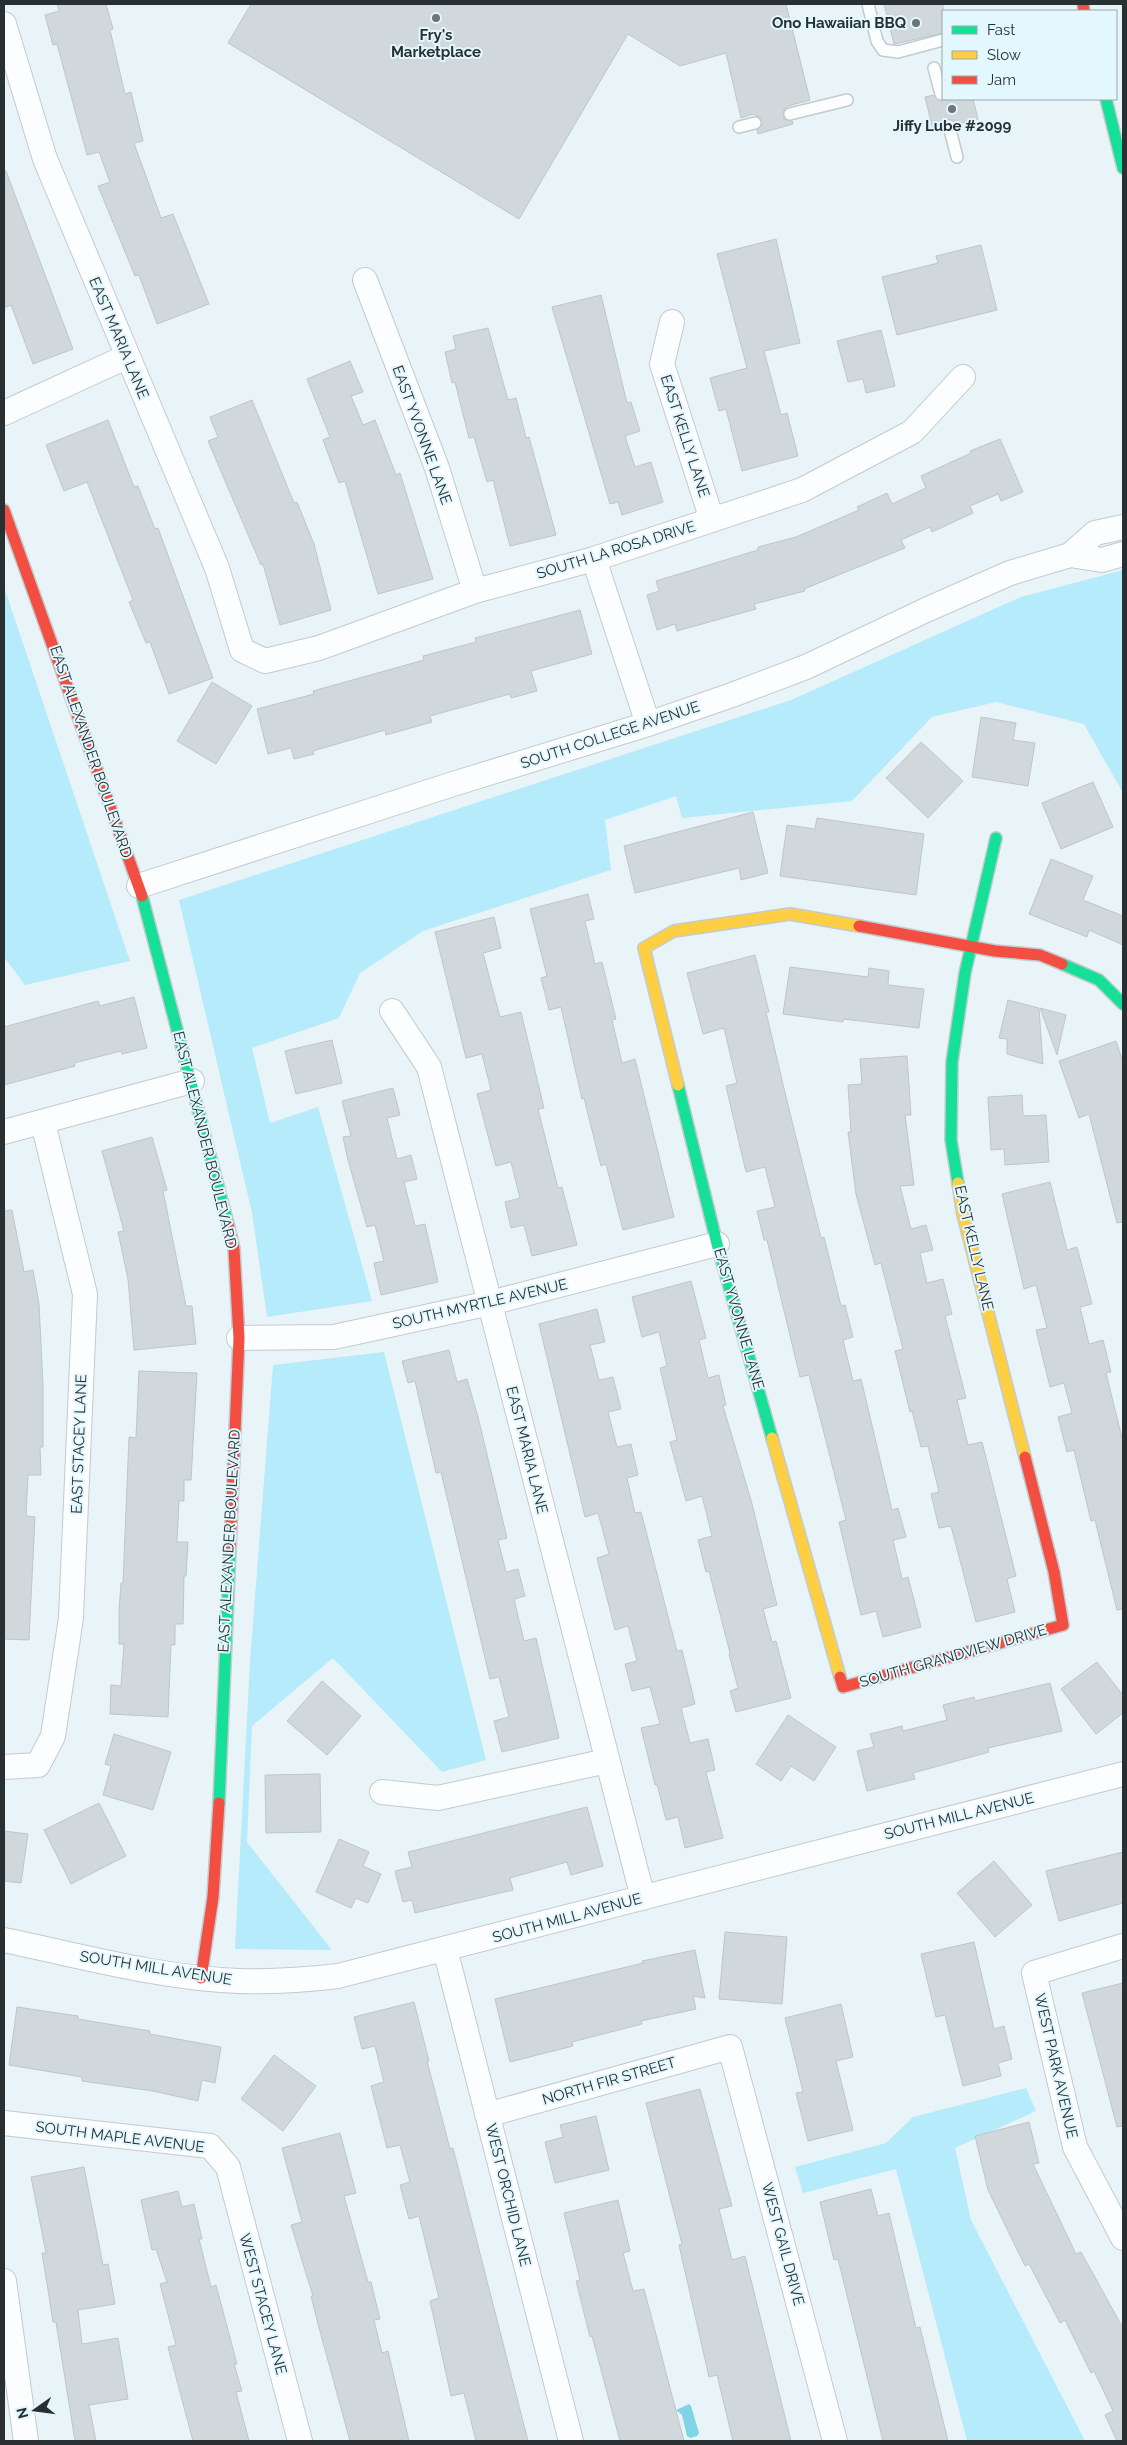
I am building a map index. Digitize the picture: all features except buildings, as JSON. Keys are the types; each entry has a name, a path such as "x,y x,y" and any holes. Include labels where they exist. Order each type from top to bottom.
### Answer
{"street":[{"name":"EAST MARIA LANE","path":"4,24 45,159 126,357 217,568 242,650"},
{"path":"1106,100 1123,168"},
{"name":"EAST YVONNE LANE","path":"365,280 437,468 475,591"},
{"name":"EAST KELLY LANE","path":"672,322 662,364 712,520"},
{"path":"4,412 126,357"},
{"name":"SOUTH LA ROSA DRIVE","path":"242,650 265,661 319,648 475,591 594,559 802,490 912,432 964,377"},
{"name":"EAST ALEXANDER BOULEVARD","path":"6,522 139,886 192,1081 234,1249 239,1338 213,1897 201,1978"},
{"name":"SOUTH COLLEGE AVENUE","path":"139,886 453,784 648,724 806,667 972,589 1010,574 1070,555 1095,533 1123,526"},
{"name":"SOUTH COLLEGE AVENUE","path":"1070,555 1102,560 1123,554"},
{"path":"594,559 648,724"},
{"name":"EAST KELLY LANE","path":"996,838 970,945 952,1062 952,1140 963,1215 1054,1572 1062,1625"},
{"name":"EAST YVONNE LANE","path":"843,1687 717,1244 644,948 674,931 790,914 970,945"},
{"path":"970,945 995,951 1040,955 1099,980 1123,1004"},
{"name":"EAST MARIA LANE","path":"392,1011 429,1068 643,1898"},
{"path":"4,1132 43,1123 192,1081"},
{"name":"EAST STACEY LANE","path":"4,1767 38,1765 53,1736 71,1618 85,1294 43,1123"},
{"name":"SOUTH MYRTLE AVENUE","path":"239,1338 334,1337 490,1303 717,1244"},
{"name":"SOUTH GRANDVIEW DRIVE","path":"843,1687 1062,1625"},
{"path":"382,1792 438,1798 607,1761"},
{"name":"SOUTH MILL AVENUE","path":"4,1940 138,1968 201,1978 288,1981 338,1976 1123,1774"},
{"name":"WEST PARK AVENUE","path":"1123,1946 1034,1973 1075,2147 1123,2238"},
{"name":"WEST ORCHID LANE","path":"445,1950 571,2441"},
{"name":"NORTH FIR STREET","path":"487,2115 730,2047"},
{"name":"WEST GAIL DRIVE","path":"730,2047 835,2441"},
{"name":"SOUTH MAPLE AVENUE","path":"4,2123 210,2146 228,2167"},
{"name":"WEST STACEY LANE","path":"228,2167 300,2441"},
{"path":"4,2282 26,2441"}],"lane":[{"path":"868,4 876,40 883,50 898,52 942,40"},
{"path":"934,68 941,94"},
{"path":"790,114 847,100"},
{"path":"739,127 755,123"},
{"path":"949,126 957,157"}],"shaded area":[{"path":"1123,570 1123,793 1084,724 996,702 932,717 852,801 682,818 676,796 605,820 611,870 423,931 360,973 339,1018 252,1048 270,1123 318,1107 372,1301 267,1317 252,1213 179,900 791,700 1021,597"},
{"path":"4,587 130,961 25,985 4,957"},
{"path":"384,1352 486,1760 442,1772 333,1658 252,1726 247,1842 332,1950 235,1949 250,1661 273,1365"},
{"path":"1026,2088 1036,2111 955,2148 971,2220 1085,2441 967,2441 896,2169 803,2193 795,2167 886,2143 913,2117"},
{"path":"689,2404 699,2433 697,2436 690,2438 687,2436 682,2415 676,2410"}],"traffic: fast":[{"path":"1106,100 1123,168"},
{"path":"958,1183 951,1140 952,1062 965,973 996,838"},
{"path":"142,896 228,1224"},
{"path":"1062,964 1099,980 1123,1004"},
{"path":"678,1085 717,1244 772,1438"},
{"path":"219,1803 230,1549"}],"traffic: slow":[{"path":"678,1085 644,948 674,931 790,914 859,926"},
{"path":"958,1183 963,1215 1025,1457"},
{"path":"772,1438 840,1677"}],"traffic: jam":[{"path":"1083,4 1084,10"},
{"path":"4,510 142,896"},
{"path":"859,926 995,951 1040,955 1062,964"},
{"path":"228,1224 234,1249 239,1338 230,1549"},
{"path":"840,1677 843,1687 1063,1625 1054,1572 1025,1457"},
{"path":"201,1978 213,1897 219,1803"}],"place":[{"name":"Fry's Marketplace","path":"436,18"},
{"name":"Ono Hawaiian BBQ","path":"916,23"},
{"name":"Jiffy Lube #2099","path":"952,109"}]}
